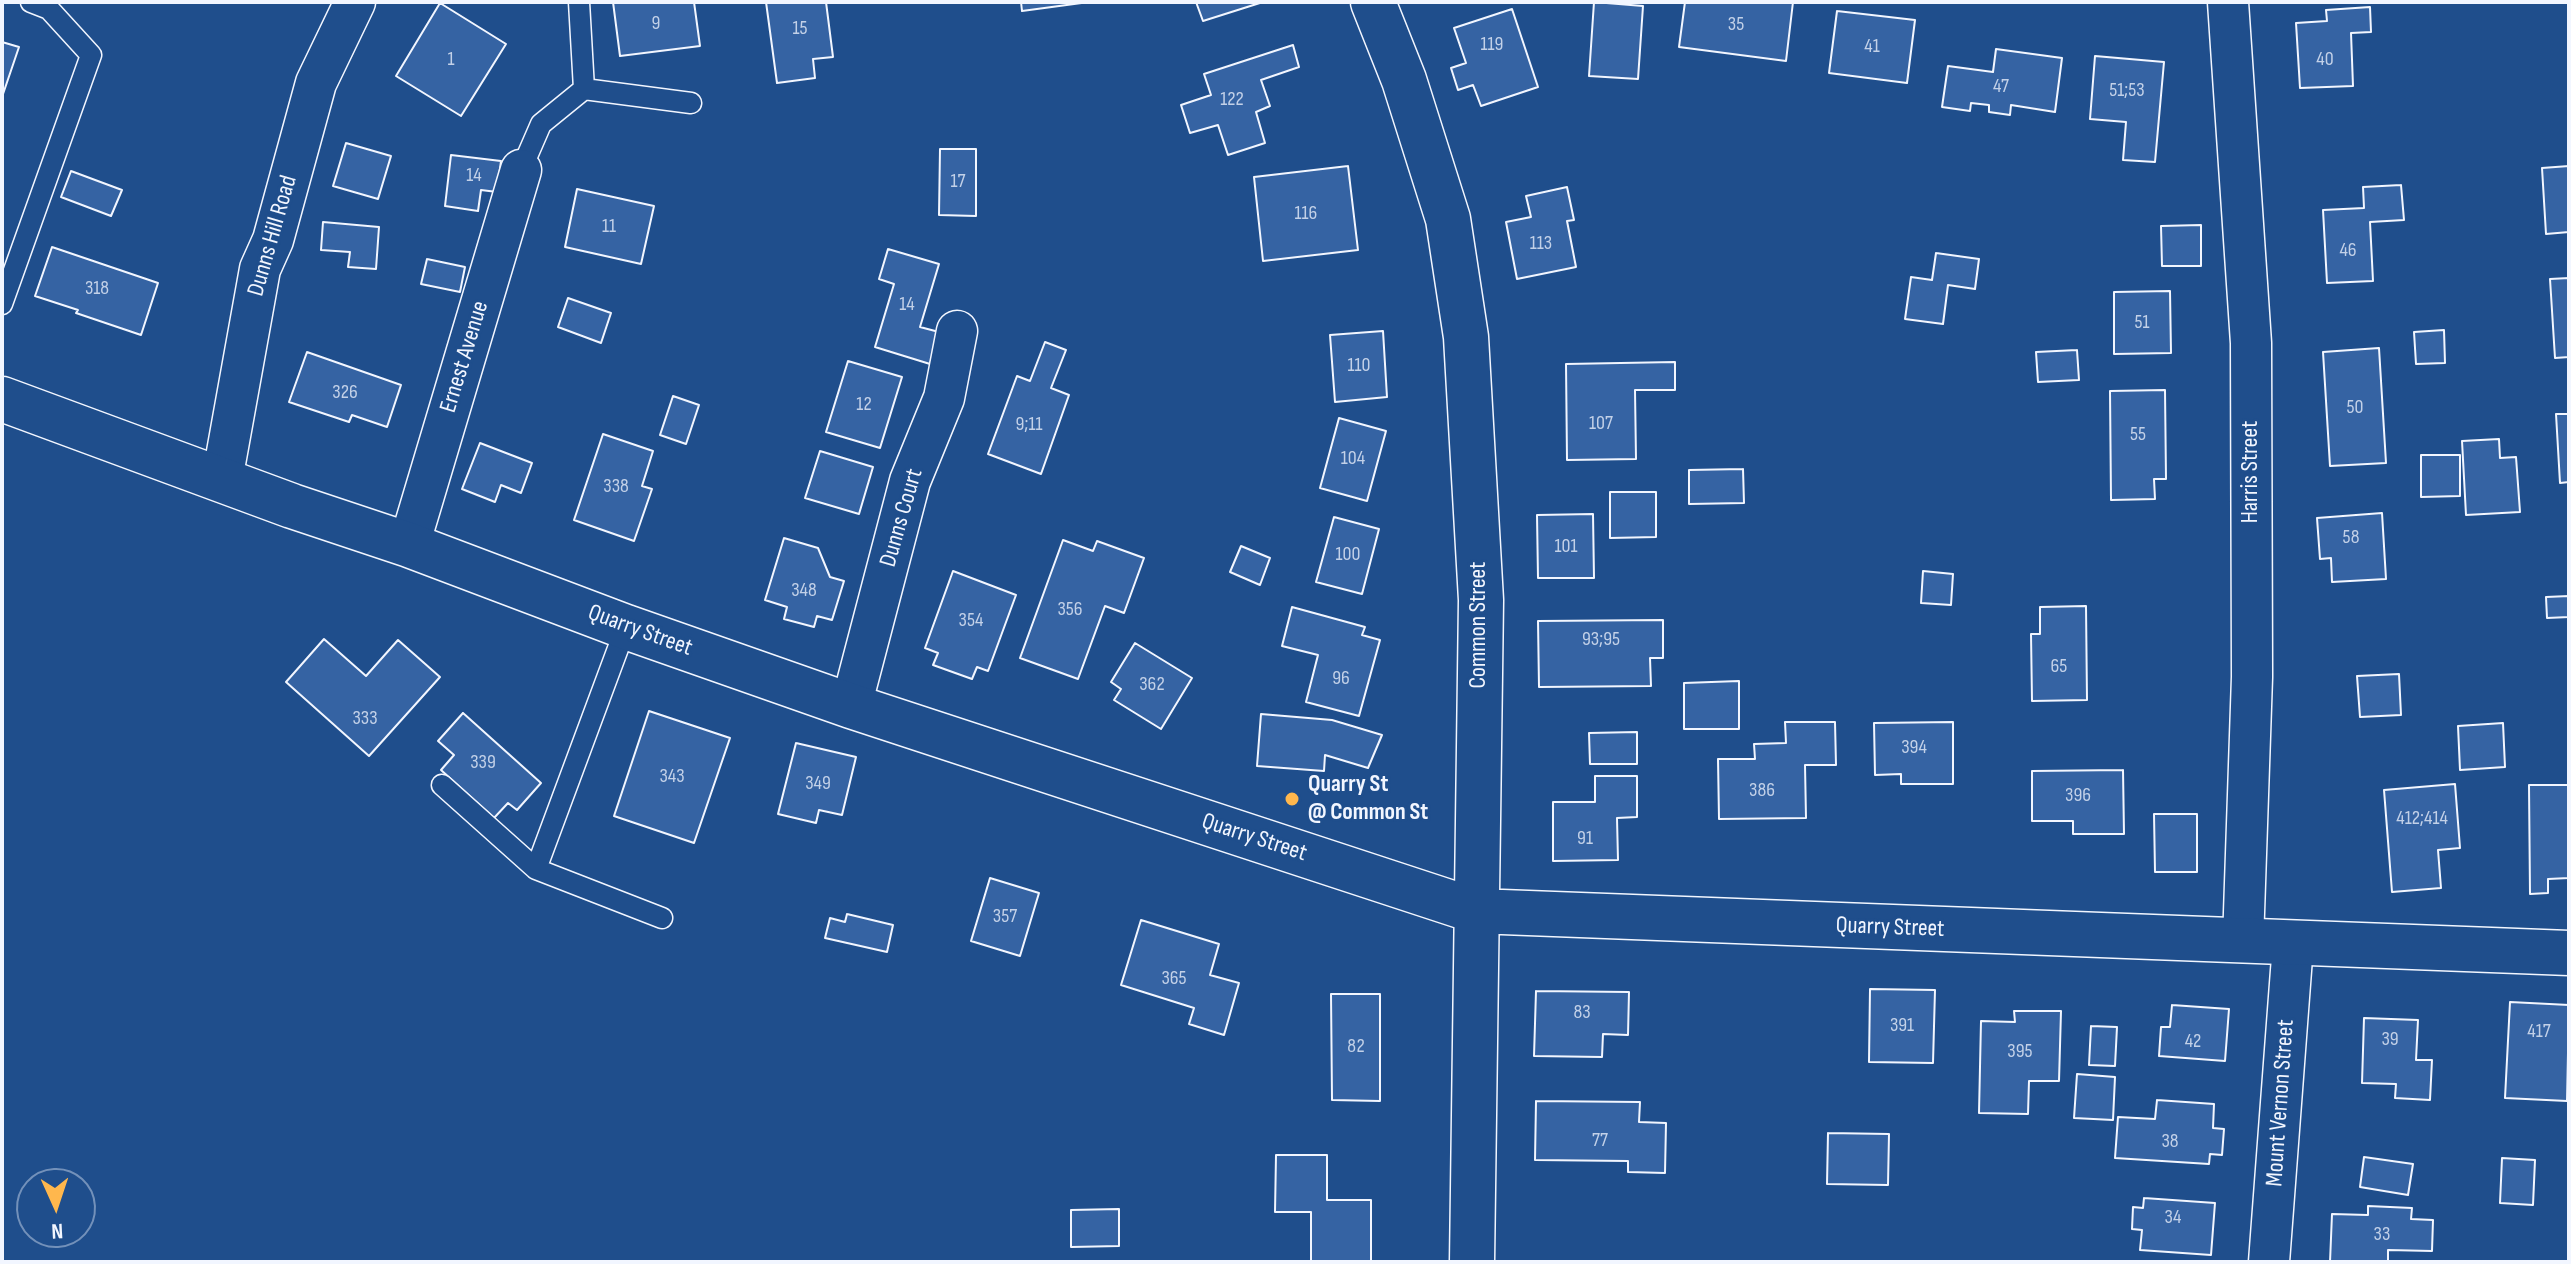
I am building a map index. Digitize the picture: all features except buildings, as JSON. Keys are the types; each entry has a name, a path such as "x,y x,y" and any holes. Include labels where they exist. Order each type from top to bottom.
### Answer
{"main road":[{"name":"Common Street","path":"1373,2 1404,80 1448,219 1466,337 1481,600 1472,1262"},
{"name":"Quarry Street","path":"2,399 851,706 1476,911 2569,953"}],"street":[{"name":"Dunns Hill Road","path":"222,480 260,269 273,240 316,83 355,2"},
{"name":"Harris Street","path":"2228,2 2251,343 2252,677 2243,942"},
{"name":"Ernest Avenue","path":"409,545 521,170"},
{"name":"Dunns Court","path":"851,706 910,481 944,398 957,331"},
{"name":"Mount Vernon Street","path":"2269,1262 2293,944"}],"lane":[{"path":"2,304 91,55 49,9 31,2"},
{"path":"579,2 584,89"},
{"path":"521,170 541,124 584,89 691,103"},
{"path":"536,869 626,627"},
{"path":"442,785 536,869 662,918"}],"place":[{"name":"Quarry St @ Common St","path":"1292,799"}]}
